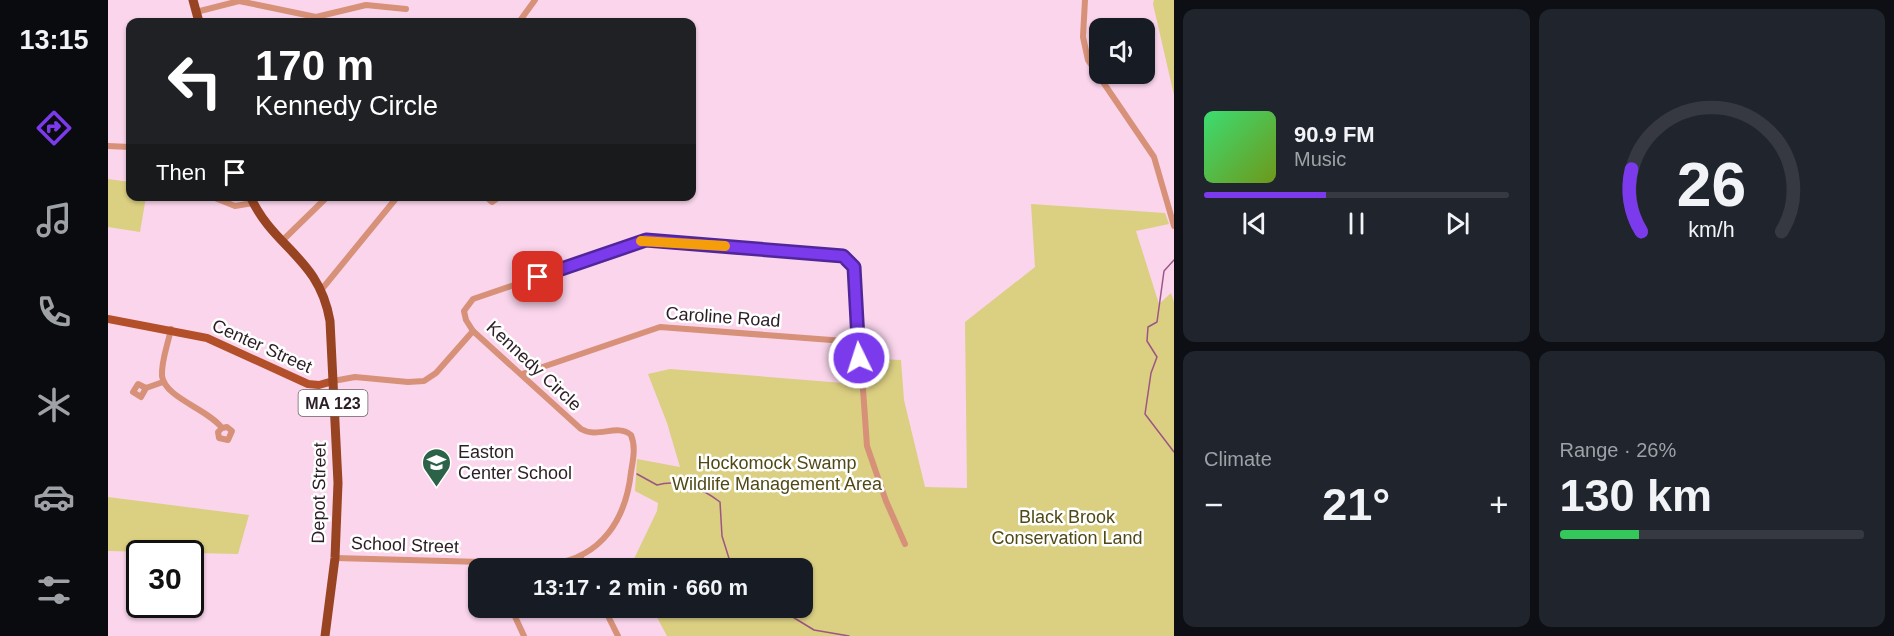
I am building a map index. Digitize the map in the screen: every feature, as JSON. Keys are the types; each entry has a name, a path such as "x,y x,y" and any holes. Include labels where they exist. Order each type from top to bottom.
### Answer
{"highway":[{"path":"193,0 198,18"},
{"name":"Depot Street","path":"253,201 282,241 305,264 322,289 330,321 338,483 334,558 325,636"}],"main road":[{"name":"Center Street","path":"108,319 171,329 214,340 304,383 319,385 333,381"}],"street":[{"path":"522,18 535,0"},
{"path":"1085,0 1083,37 1088,60 1154,157 1174,226"},
{"path":"196,12 239,2 316,16 366,5 406,9"},
{"path":"108,146 126,147"},
{"path":"222,201 235,206 249,201"},
{"path":"282,241 323,201"},
{"path":"322,289 394,201"},
{"name":"Kennedy Circle","path":"628,432 615,430 593,434 584,431 473,331 464,314 467,304 473,299 634,243 651,240 834,254 846,258 854,267 867,446 886,501 905,544"},
{"name":"Caroline Road","path":"522,374 660,327 858,342"},
{"path":"171,329 162,369 164,382 170,390 213,417 222,428"},
{"path":"333,381 355,376 408,382 424,381 436,373 473,331"},
{"path":"146,388 164,382"},
{"name":"School Street","path":"573,558 580,556 605,538 624,510 634,447 628,432"},
{"name":"School Street","path":"334,558 468,565"},
{"path":"516,618 524,636"},
{"path":"609,618 618,636"}],"green space":[{"path":"1154,0 1174,0 1174,95 1153,4"},
{"path":"108,179 126,181 126,201 145,201 140,232 108,227"},
{"name":"Black Brook Conservation Land","path":"1031,204 1165,213 1169,224 1136,231 1159,304 1171,293 1174,302 1174,636 667,636 657,618 813,618 813,558 634,558 657,511 658,503 635,491 637,459 680,467 667,423 648,374 670,369 856,384 855,358 901,360 904,400 925,487 967,488 965,322 1035,267"},
{"path":"108,497 249,515 238,554 204,553 204,540 126,540 126,551 108,551"}],"waterway":[{"path":"1174,260 1164,271 1157,322 1148,327 1147,341 1157,357 1151,373 1145,414 1174,452"},
{"path":"637,474 657,485 674,483 690,486 720,502 722,536 729,558"},
{"path":"794,618 814,630 849,636"}],"slow traffic":[{"path":"641,241 725,246"}],"place":[{"name":"Easton Center School","path":"437,488"}],"route":[{"path":"538,277 646,240 843,256 851,261 854,267 859,358"}],"park label":[{"name":"Hockomock Swamp Wildlife Management Area","path":"777,473"}]}
